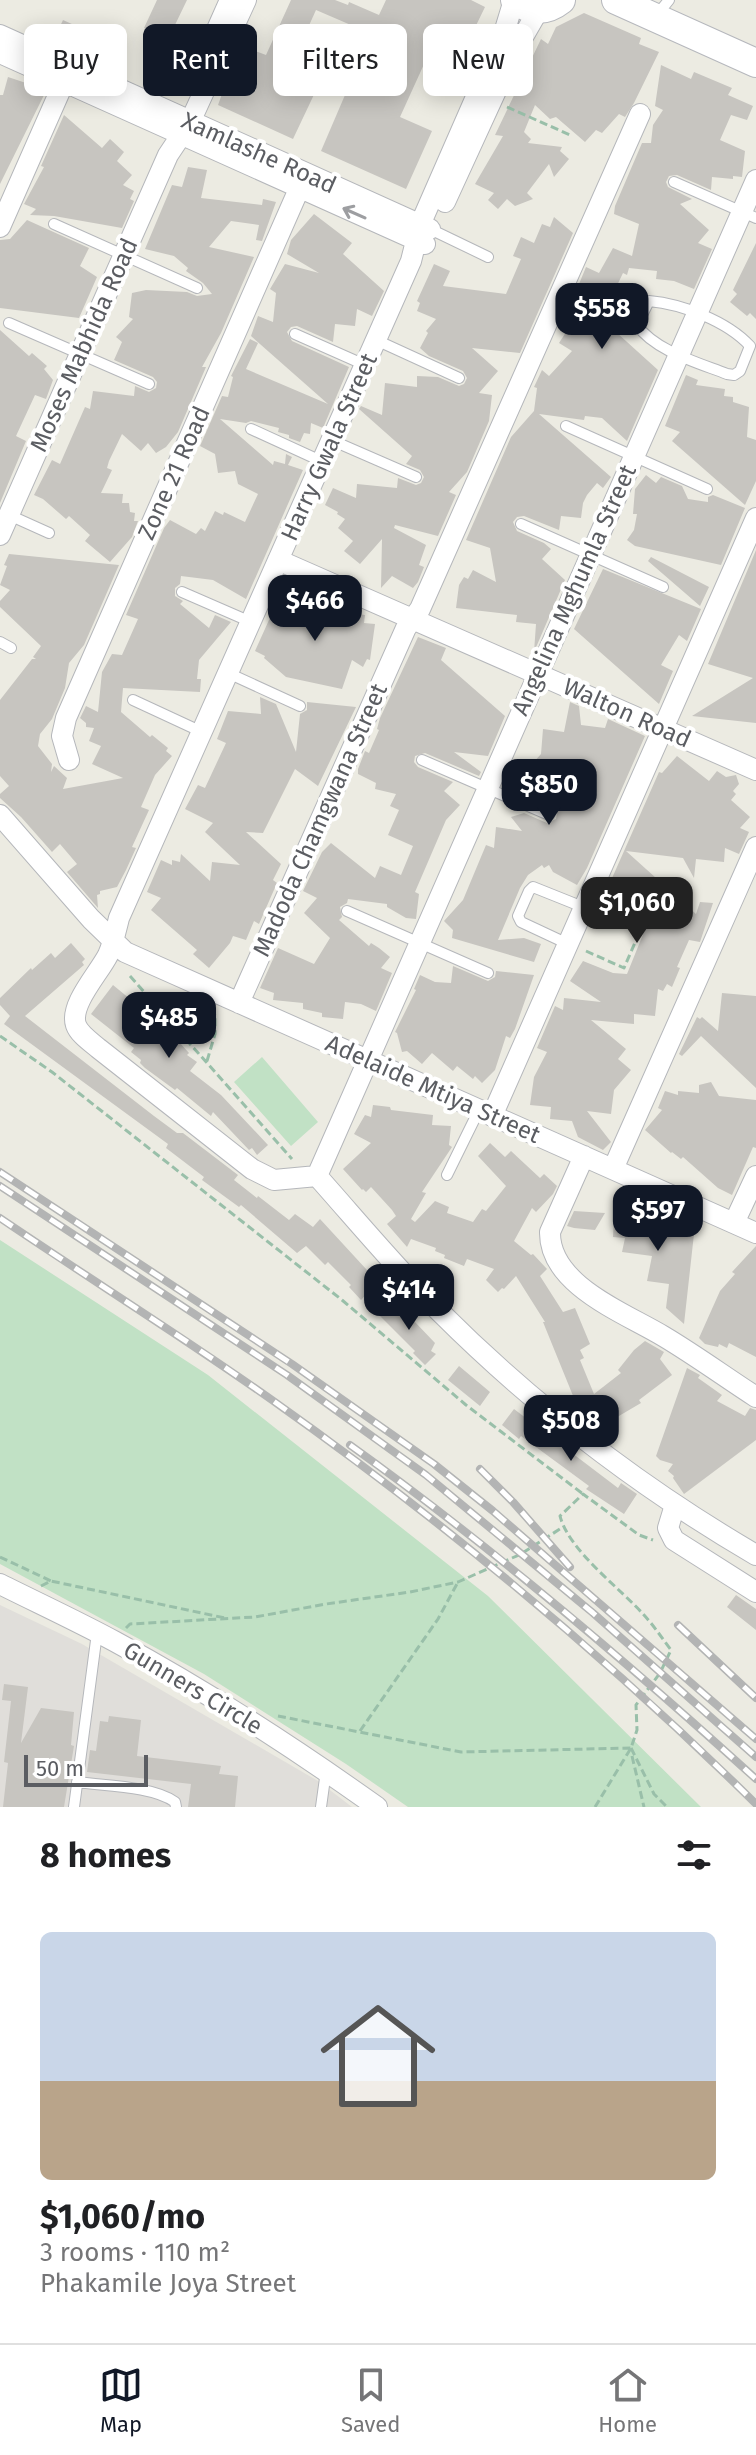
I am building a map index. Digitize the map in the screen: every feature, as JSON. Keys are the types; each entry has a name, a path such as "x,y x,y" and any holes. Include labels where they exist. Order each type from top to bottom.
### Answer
{"street":[{"name":"Moses Mabhida Road","path":"0,535 181,126 230,0"},
{"name":"Moses Mabhida Road","path":"181,126 246,0"},
{"path":"616,0 662,9 756,63"},
{"name":"Harry Gwala Street","path":"312,1176 274,1180 252,1169 81,1032 76,1025 77,1008 111,947 119,918 321,461 423,235 512,56 532,2"},
{"name":"Xamlashe Road","path":"0,35 299,189 423,235"},
{"name":"Xamlashe Road","path":"0,53 24,64"},
{"path":"0,227 58,96"},
{"name":"Xamlashe Road","path":"101,96 181,126 423,235"},
{"name":"Madoda Chamgwana Street","path":"231,999 406,628 427,595 640,114"},
{"name":"Angelina Mghumla Street","path":"312,1176 698,312 749,215 756,180"},
{"name":"Zone 21 Road","path":"69,760 62,736 66,718 299,189"},
{"path":"486,1113 589,909 663,729 756,518"},
{"name":"Walton Road","path":"278,560 756,770"},
{"name":"Adelaide Mtiya Street","path":"0,815 111,947 756,1233"},
{"path":"613,1169 756,847"},
{"path":"584,1156 553,1221 550,1244 554,1255 588,1292 607,1306 662,1335 756,1397"},
{"path":"312,1176 439,1311 493,1361 598,1449 675,1505 756,1555"},
{"path":"734,1223 756,1176"},
{"path":"675,1505 668,1528 674,1540 756,1592"},
{"name":"Gunners Circle","path":"0,1584 105,1637 326,1771 377,1807"}],"lane":[{"path":"674,182 749,215"},
{"path":"54,224 197,288"},
{"path":"423,235 488,257"},
{"path":"649,301 698,312 750,346 740,371 734,375 679,356 637,325 649,301"},
{"path":"9,323 149,384"},
{"path":"295,334 365,365"},
{"path":"376,340 459,378"},
{"path":"566,426 707,489"},
{"path":"251,429 321,461"},
{"path":"331,440 416,477"},
{"path":"9,515 49,533"},
{"path":"521,524 663,587"},
{"path":"182,592 251,622"},
{"path":"0,642 11,648"},
{"path":"228,673 300,706"},
{"path":"133,700 202,732"},
{"path":"422,760 549,815"},
{"path":"572,946 521,922 519,908 533,887 589,909"},
{"path":"347,911 488,973"},
{"path":"447,1175 486,1113"},
{"path":"74,1807 105,1637"},
{"path":"321,1807 326,1771"},
{"path":"77,1782 153,1792 175,1802 176,1807"}],"path":[{"path":"501,104 570,135"},
{"path":"572,946 624,968 640,931 589,909"},
{"path":"111,947 207,1063 312,1176"},
{"path":"207,1063 215,1034 215,1015 231,999"},
{"path":"0,1036 52,1072 342,1300 466,1405 583,1494 639,1535 658,1542 670,1534"},
{"path":"583,1494 560,1516 563,1527 645,1616 671,1650 660,1673 636,1705 637,1730 631,1748 595,1807"},
{"path":"105,1637 130,1624 255,1617 458,1582 521,1554 563,1527"},
{"path":"0,1557 51,1581 228,1619"},
{"path":"23,1595 51,1581"},
{"path":"360,1731 438,1619 458,1582"},
{"path":"270,1715 461,1752 631,1748"},
{"path":"631,1748 644,1807"},
{"path":"631,1748 654,1794 667,1807"}],"shaded area":[{"path":"0,1605 82,1644 318,1781 352,1807 0,1807"}],"green space":[{"path":"262,1057 318,1122 291,1146 234,1082"},
{"path":"0,1240 208,1375 488,1596 701,1807 408,1807 204,1674 0,1564"}],"building":[{"path":"157,0 187,0 175,24 146,24"},
{"path":"291,0 335,0 348,5 349,2 379,15 386,0 471,0 485,7 477,24 423,24 423,66 400,117 432,131 406,189 321,151 345,96 407,96 407,24 349,24 316,10 310,24 280,24"},
{"path":"584,13 641,38 639,44 659,52 625,117 619,114 602,133 596,130 585,142 556,117 550,119 535,105 524,132 531,139 528,143 562,147 560,151 569,159 554,177 549,164 527,193 533,199 515,206 507,199 498,209 488,200 494,193 475,184 503,136 495,135 514,96 533,96 533,56 541,39 548,44 556,27"},
{"path":"273,40 273,96 313,96 293,139 218,105 221,96 257,96 257,52 266,55"},
{"path":"661,65 691,79 694,72 732,88 728,95 753,106 747,120 731,115 720,140 745,151 742,177 712,177 711,190 677,175 669,176 666,182 668,187 692,199 680,204 709,230 698,243 712,249 694,289 674,281 656,279 657,271 629,268 627,275 623,273 610,300 628,309 616,332 658,370 627,441 602,418 585,416 584,420 539,414 611,477 603,488 597,483 587,495 581,518 561,516 559,530 524,516 517,517 513,522 517,531 551,549 542,559 565,580 534,652 536,624 516,622 517,615 456,608 459,585 464,577 468,579 473,570 496,582 490,548 466,540 511,437 534,411 537,388 534,387 542,370 549,376 572,351 559,343 570,326 563,323 586,267 599,273 613,248 632,256 639,224 614,214 615,206 642,143 651,143 653,125 663,110 655,106"},
{"path":"8,77 24,82 24,96 44,96 0,184 0,95 3,95"},
{"path":"64,115 102,148 110,139 124,152 117,161 132,175 123,185 134,191 130,199 134,201 122,228 30,215 36,209 24,204 44,167 41,166"},
{"path":"188,167 207,170 201,198 262,205 263,199 276,202 262,241 256,240 259,225 231,221 209,247 254,257 221,333 202,367 206,367 178,432 166,447 156,453 148,443 141,451 122,434 109,461 107,468 112,470 101,493 123,494 122,503 129,503 130,512 135,513 134,521 138,521 132,537 110,562 85,541 90,535 69,516 66,519 34,495 52,460 60,464 85,407 90,409 93,391 134,396 135,386 149,392 156,388 157,382 153,377 114,360 122,342 116,337 133,319 129,317 132,293 146,290 187,292 197,296 212,294 174,256 145,249 172,185 182,187"},
{"path":"314,214 352,243 343,254 384,291 372,316 357,309 355,326 335,324 333,342 297,326 287,332 292,341 349,367 323,428 311,423 310,434 304,433 300,442 278,432 279,428 251,421 220,419 273,465 274,461 285,464 286,454 292,457 288,465 303,470 246,599 213,580 181,576 180,584 175,588 175,596 183,601 180,604 209,628 215,615 231,622 199,660 197,679 201,679 200,692 123,688 121,712 168,748 166,751 172,756 155,775 141,807 149,810 132,847 136,848 126,870 117,887 100,891 97,895 98,908 67,872 77,864 60,844 52,852 0,798 9,786 0,776 0,700 32,659 36,659 33,657 41,646 0,607 0,601 10,590 0,585 7,566 4,565 9,554 119,565 84,645 69,663 65,688 52,719 40,734 38,746 52,764 51,772 54,766 67,778 63,789 123,778 92,764 101,746 89,741 94,728 86,727 80,718 86,706 98,712 102,672 112,654 122,655 138,619 126,615 170,520 196,534 201,528 205,531 215,511 245,522 258,494 238,484 235,471 218,473 215,454 200,446 222,396 228,397 231,376 250,339 258,343 246,369 328,404 251,336 258,316 273,322 276,293 270,289 285,264 319,273 287,254 291,240"},
{"path":"554,217 573,233 520,353 472,348 498,371 479,393 492,395 489,421 467,472 449,492 456,495 438,536 395,525 394,528 426,545 419,565 424,567 418,582 413,588 392,576 381,588 382,539 360,564 344,551 353,541 338,528 345,519 325,505 333,488 356,498 357,484 397,488 398,478 416,485 424,477 420,470 406,464 412,456 359,409 361,406 382,415 385,383 417,387 417,376 438,377 459,386 464,384 467,378 463,371 429,356 420,348 428,333 426,331 436,319 417,311 420,303 417,301 434,264 450,271 443,286 506,294 521,259 513,256 521,237 534,243 542,224 550,227"},
{"path":"27,220 89,248 80,266 97,277 79,318 0,308 0,240 10,239"},
{"path":"756,243 756,319 750,313 747,316 730,302 737,294 733,290"},
{"path":"0,330 29,356 32,353 47,366 44,369 53,380 46,399 35,395 16,436 26,441 0,503"},
{"path":"686,375 698,380 696,385 725,389 724,396 733,397 733,402 749,407 747,437 756,440 756,481 745,505 672,441 680,432 665,426"},
{"path":"646,475 656,483 661,477 682,486 688,499 708,502 708,497 713,495 745,508 721,565 635,546 627,540 634,530 637,514 633,514 635,489"},
{"path":"756,550 756,723 692,716 753,678 708,664"},
{"path":"651,557 709,587 700,606 648,561"},
{"path":"603,569 701,609 687,641 679,635 661,665 673,671 659,704 574,629"},
{"path":"278,600 365,615 364,623 375,624 370,660 367,659 363,667 352,660 342,689 286,677 265,656 255,651"},
{"path":"418,637 446,648 441,660 505,716 488,756 454,752 481,772 479,776 425,753 415,756 414,762 418,767 453,782 444,791 460,805 446,820 415,892 419,894 416,919 406,918 387,907 387,904 348,899 340,907 342,917 339,920 369,946 371,943 390,957 381,968 392,973 376,1011 361,1004 345,1002 343,1019 322,1017 322,1013 303,1009 303,1003 273,1000 274,993 260,988 278,948 314,964 330,938 304,913 317,898 303,891 322,852 331,843 375,878 380,866 401,875 413,846 388,835 399,810 390,806 396,794 375,789 376,783 358,774 358,769 365,751 369,753 379,730 380,718"},
{"path":"260,697 276,704 296,752 300,714 307,710 307,702 356,707 318,786 295,769 263,833 246,832 281,864 273,880 277,883 259,924 254,921 246,940 233,936 209,968 193,954 197,950 151,910 161,898 147,892 161,860 172,865 172,860 180,862 181,854 210,881 212,862 240,865 205,832 213,823 185,809 198,785 205,788 226,743 217,739 228,711 261,714"},
{"path":"570,702 579,706 581,725 605,728 608,719 645,736 587,868 577,885 553,872 549,865 544,868 542,865 528,875 520,888 498,940 524,938 541,944 534,962 452,938 453,930 444,921 463,900 486,845 494,848 496,827 522,831 511,817 524,813 547,823 556,819 557,813 553,808 510,789 541,754 543,729 564,732"},
{"path":"677,756 709,781 717,771 726,777 736,775 739,784 731,800 750,817 740,828 749,832 739,854 725,848 724,862 696,859 694,878 683,858 626,851 696,914 700,902 713,903 700,942 689,940 672,987 667,984 663,991 658,989 655,1016 634,1014 634,1024 591,1020 626,1049 618,1059 631,1070 614,1090 611,1114 587,1111 611,1142 603,1150 578,1137 572,1121 550,1119 551,1107 530,1105 534,1077 547,1052 537,1048 555,1006 563,1010 564,998 601,1002 570,981 583,961 613,973 627,974 648,922 637,917 635,908 605,894 659,772 662,773"},
{"path":"71,943 85,959 82,962 84,965 25,1016 154,1116 177,1133 183,1133 238,1175 234,1180 257,1198 289,1220 295,1214 313,1227 320,1219 378,1282 361,1300 328,1262 325,1265 306,1246 297,1253 241,1205 239,1207 202,1180 204,1177 166,1148 168,1144 4,1024 10,1016 0,1005 0,998 31,968 51,953 55,958"},
{"path":"453,966 488,981 495,977 496,971 534,975 515,1029 510,1038 506,1036 495,1070 482,1083 457,1066 453,1071 432,1053 422,1064 407,1051 402,1052 395,1032 420,975 435,982 451,983"},
{"path":"113,985 130,999 135,993 189,1053 187,1055 197,1062 190,1071 221,1095 268,1145 257,1155 213,1112 211,1116 177,1088 175,1090 145,1068 131,1052 134,1048 91,1014"},
{"path":"722,993 756,996 756,1088 701,1036 682,1056 679,1054 697,1017 702,1017 718,1031"},
{"path":"711,1082 719,1096 756,1100 756,1148 753,1147 732,1195 718,1188 683,1157 681,1159 671,1153 645,1130 662,1110 658,1108 665,1091 678,1095 678,1091 699,1093 699,1085"},
{"path":"373,1105 433,1115 432,1125 451,1126 449,1145 452,1147 422,1192 426,1193 411,1219 415,1222 435,1201 449,1207 447,1213 473,1222 482,1209 486,1211 506,1186 478,1156 490,1143 505,1157 511,1151 540,1178 544,1174 557,1186 536,1212 532,1208 514,1241 547,1269 540,1276 563,1312 575,1308 590,1344 580,1350 584,1358 580,1360 594,1394 621,1373 618,1370 645,1341 664,1352 660,1359 672,1375 639,1400 641,1403 607,1423 590,1401 580,1413 545,1322 516,1276 498,1292 486,1280 494,1269 467,1259 464,1266 444,1258 445,1255 435,1251 436,1248 411,1239 407,1247 387,1224 396,1216 392,1210 371,1187 366,1192 362,1190 343,1169 371,1143 354,1134 365,1115 371,1117"},
{"path":"615,1200 635,1202 634,1215 655,1216 654,1229 694,1234 684,1324 666,1308 669,1284 647,1281 652,1256 622,1252 625,1238 613,1237"},
{"path":"574,1211 605,1213 595,1230 567,1226"},
{"path":"756,1246 756,1357 729,1343 727,1348 719,1344 718,1347 705,1344 699,1338 720,1291 735,1274 732,1272"},
{"path":"394,1300 435,1343 431,1351 436,1354 425,1365 379,1315"},
{"path":"459,1366 490,1392 480,1406 448,1380"},
{"path":"687,1368 722,1395 717,1401 745,1416 750,1408 756,1410 756,1440 684,1494 668,1471 673,1464 656,1456"},
{"path":"514,1409 618,1488 621,1483 637,1494 624,1514 502,1425"},
{"path":"736,1595 756,1609 756,1630 727,1607"},
{"path":"4,1684 28,1687 21,1743 41,1708 74,1712 71,1745 74,1746 64,1807 3,1807 11,1701 2,1700"},
{"path":"109,1716 141,1720 137,1756 221,1766 219,1774 238,1776 235,1807 188,1807 191,1784 87,1772 90,1750 96,1751 100,1721 108,1722"}],"railway":[{"path":"0,1172 292,1364 434,1464 493,1511 756,1739"},
{"path":"0,1186 287,1375 426,1475 593,1613 756,1757"},
{"path":"0,1218 238,1377 336,1446 461,1542 642,1696 756,1804"},
{"path":"350,1445 558,1606 756,1779"},
{"path":"480,1469 570,1567"},
{"path":"678,1625 756,1698"}]}
